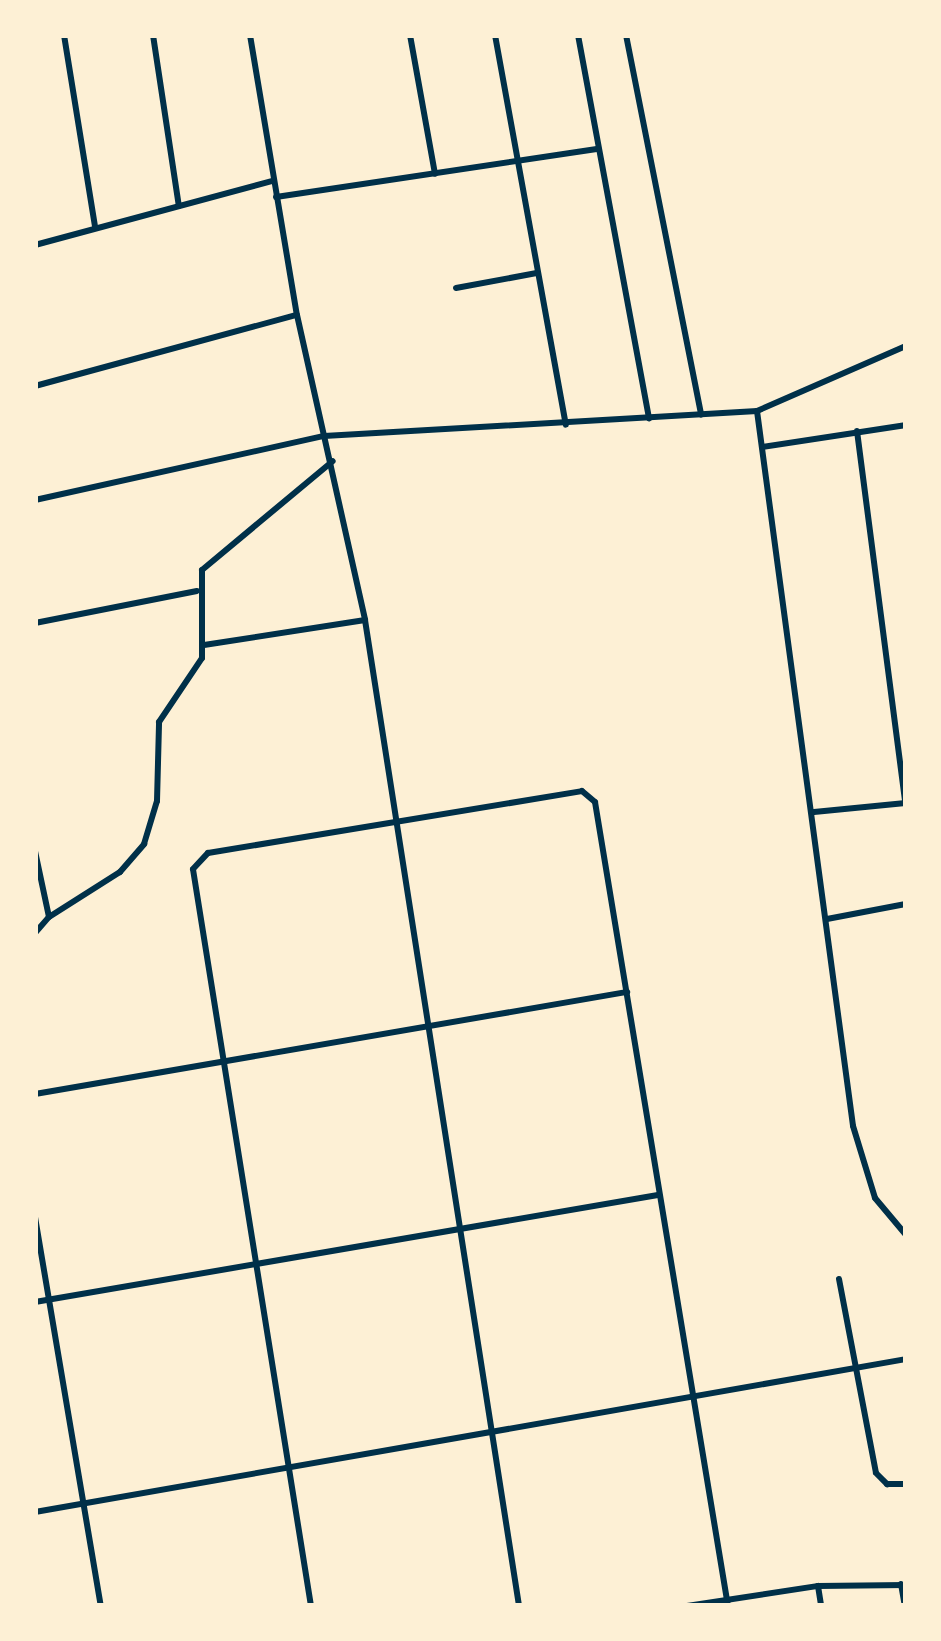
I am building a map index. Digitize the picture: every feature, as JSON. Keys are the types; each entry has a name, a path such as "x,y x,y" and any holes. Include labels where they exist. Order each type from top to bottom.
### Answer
{"street":[{"path":"64,35 95,228"},
{"path":"153,35 179,206"},
{"path":"250,35 298,316 365,620 457,1234 519,1606"},
{"path":"410,35 435,174"},
{"path":"495,35 566,426"},
{"path":"578,35 649,418"},
{"path":"626,35 702,415"},
{"path":"276,196 598,149"},
{"path":"35,245 273,181"},
{"path":"456,288 536,273"},
{"path":"35,386 298,316"},
{"path":"35,500 324,436 566,426 757,411 906,346"},
{"path":"757,411 861,1164 875,1198 906,1235"},
{"path":"762,448 906,425"},
{"path":"814,812 906,803 857,431"},
{"path":"35,932 48,916 120,872 144,844 156,801 158,722 197,669 204,645 197,591 209,560 333,461"},
{"path":"35,622 197,591"},
{"path":"204,645 365,620"},
{"path":"311,1606 192,878 208,853 574,791 588,792 595,802 727,1602"},
{"path":"35,851 48,916"},
{"path":"826,919 906,904"},
{"path":"35,1094 628,992"},
{"path":"35,1302 457,1234 658,1195"},
{"path":"35,1217 101,1606"},
{"path":"840,1278 876,1472 887,1484 906,1484"},
{"path":"35,1512 906,1359"},
{"path":"688,1606 818,1586 903,1585 905,1606"},
{"path":"818,1586 821,1606"}]}
